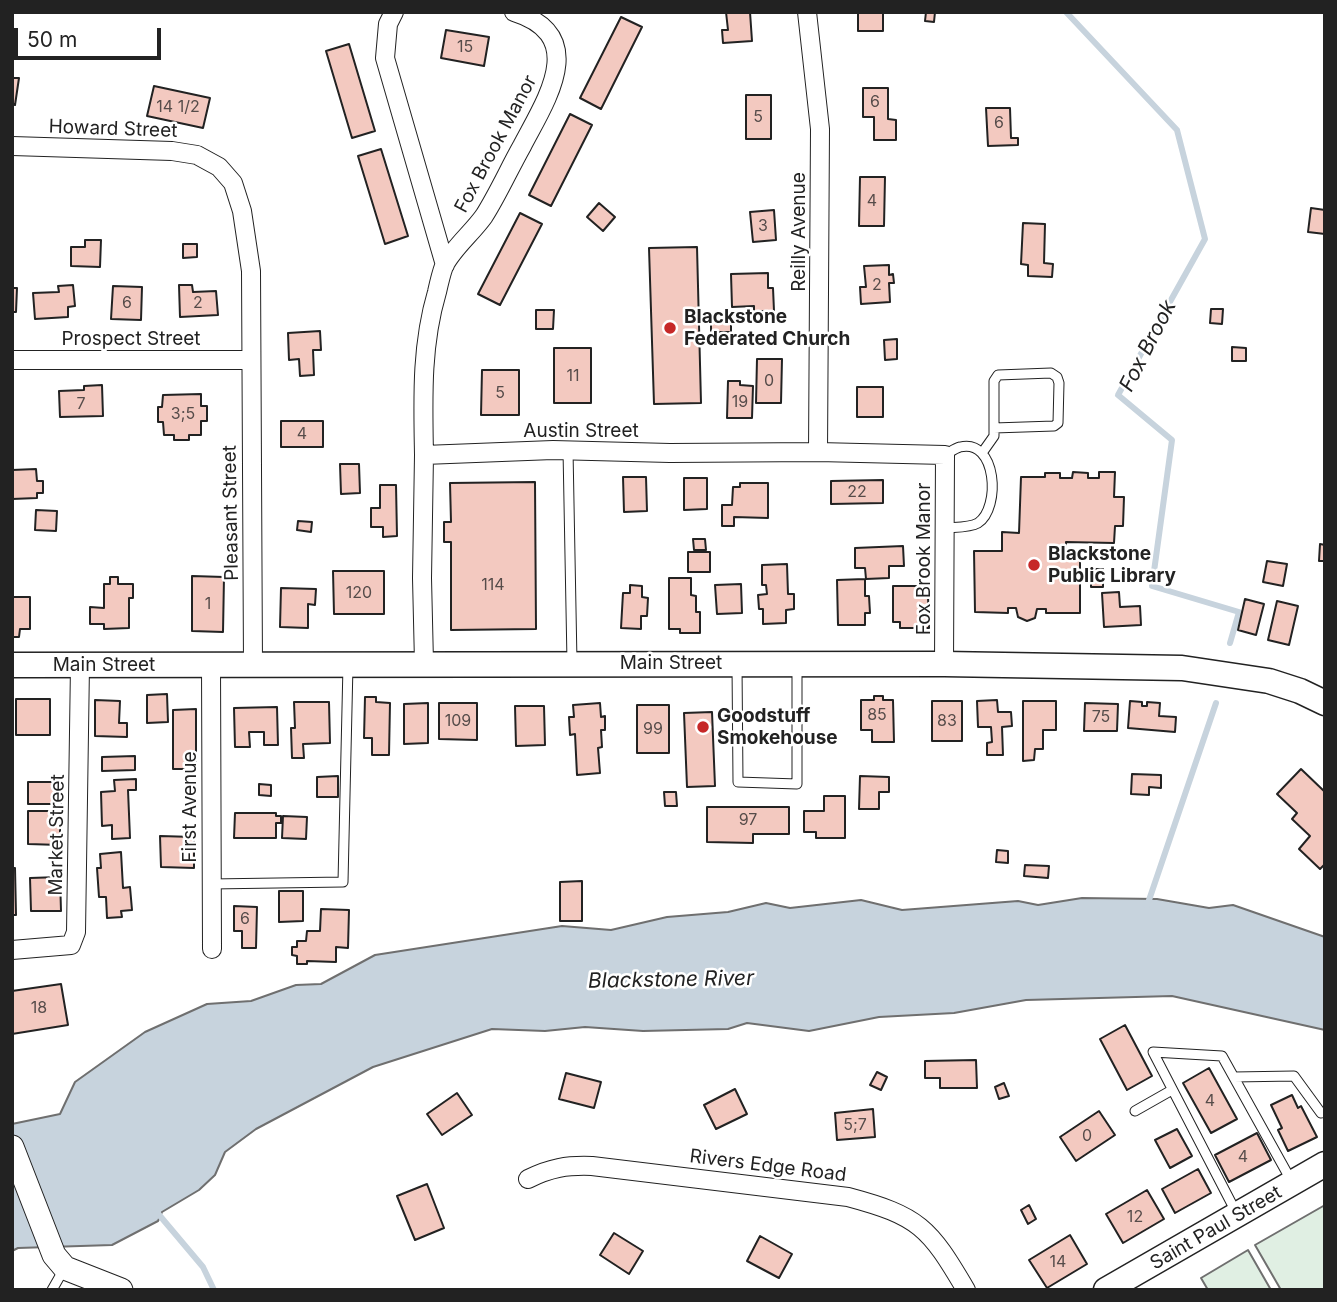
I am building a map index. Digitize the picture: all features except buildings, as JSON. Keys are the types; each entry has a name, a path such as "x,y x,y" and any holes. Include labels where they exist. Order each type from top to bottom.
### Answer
{"main road":[{"name":"Main Street","path":"12,665 572,663 1168,667 1210,670 1269,681 1325,703"},
{"name":"Saint Paul Street","path":"1106,1290 1325,1165"}],"street":[{"name":"Fox Brook Manor","path":"394,12 388,24 385,58 445,265"},
{"name":"Fox Brook Manor","path":"424,455 424,357 433,306 445,265 484,216 547,99 558,65 555,44 547,30 531,18 514,12"},
{"name":"Reilly Avenue","path":"807,12 820,129 818,452"},
{"name":"Howard Street","path":"12,146 172,152 197,155 219,167 233,183 247,236 251,271 250,360"},
{"name":"Prospect Street","path":"12,360 250,360"},
{"name":"Pleasant Street","path":"250,360 253,665"},
{"name":"Austin Street","path":"424,455 568,450 945,455"},
{"path":"424,455 424,663"},
{"name":"Fox Brook Manor","path":"944,664 945,455"},
{"name":"Market Street","path":"12,950 71,945 76,932 80,665"},
{"name":"First Avenue","path":"211,665 212,948"},
{"path":"12,1147 59,1262 121,1290"},
{"name":"Rivers Edge Road","path":"528,1179 549,1169 568,1165 592,1166 848,1197 882,1206 914,1221 939,1245 966,1290"}],"lane":[{"path":"982,453 994,436 994,428 994,381 998,375 1051,373 1057,377 1058,423 1054,426 994,428"},
{"path":"945,455 960,447 973,448 988,460 992,481 989,508 984,518 975,525 945,528"},
{"path":"568,450 572,663"},
{"path":"211,884 343,882 348,664"},
{"path":"737,664 738,782 797,784 797,664"},
{"path":"1238,1215 1153,1052 1222,1056 1293,1183"},
{"path":"1234,1077 1294,1076 1321,1113"},
{"path":"1135,1111 1172,1090"},
{"path":"52,1290 59,1262"}],"green space":[{"path":"1325,1205 1325,1290 1281,1290 1255,1245"},
{"path":"1248,1250 1271,1290 1208,1290 1201,1278"}],"water":[{"name":"Blackstone River","path":"1082,898 1157,899 1209,908 1233,905 1325,937 1325,1030 1172,996 1026,1000 954,1013 879,1017 809,1031 747,1023 728,1029 643,1031 585,1027 545,1031 492,1029 373,1067 256,1129 225,1152 215,1175 199,1190 162,1212 158,1221 112,1245 18,1248 12,1251 12,1124 60,1114 75,1082 145,1032 207,1004 251,1001 296,985 321,984 375,955 562,926 611,930 667,917 728,912 766,903 790,908 861,900 902,910 1018,901 1038,905"}],"waterway":[{"name":"Fox Brook","path":"1066,12 1177,130 1205,239 1118,395 1172,440 1152,586 1239,612 1230,643"},
{"name":"Fox Brook","path":"1147,906 1216,703"},
{"path":"155,1210 203,1267 214,1290"}],"place":[{"name":"Blackstone Federated Church","path":"670,328"},
{"name":"Blackstone Public Library","path":"1034,565"},
{"name":"Goodstuff Smokehouse","path":"703,727"}]}
